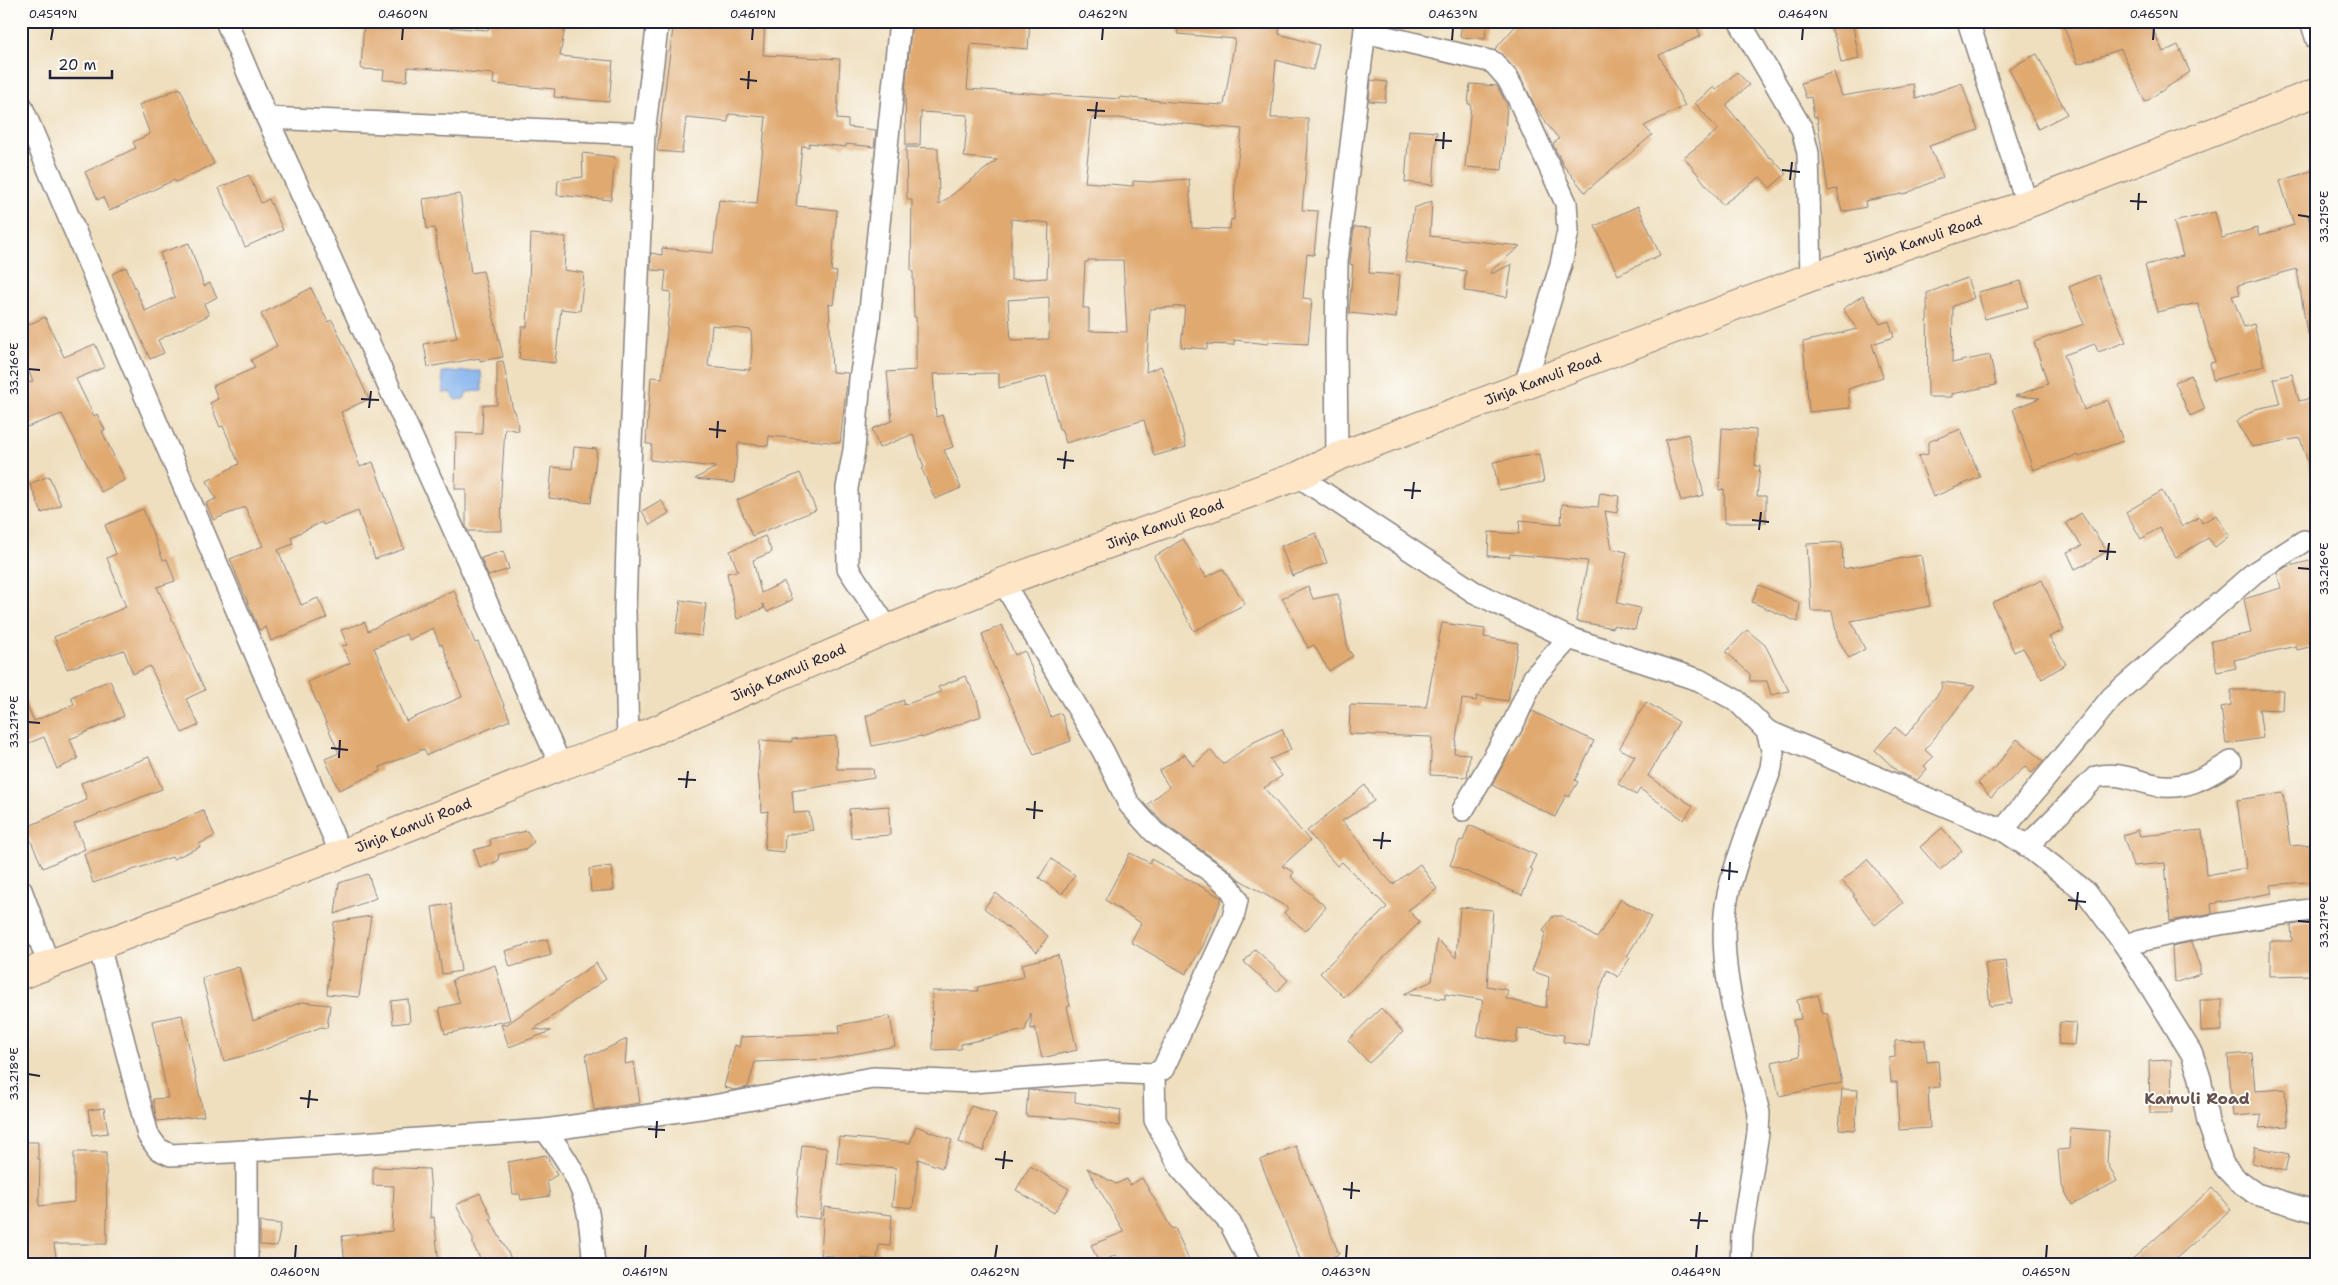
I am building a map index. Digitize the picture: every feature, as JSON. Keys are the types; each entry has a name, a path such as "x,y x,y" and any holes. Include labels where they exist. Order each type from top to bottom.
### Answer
{"main road":[{"name":"Jinja Kamuli Road","path":"21,975 340,854 560,766 628,742 888,629 1004,582 1298,476 1337,457 1811,277 2028,204 2317,92"}],"street":[{"path":"226,21 267,118 560,766"},
{"path":"628,742 626,611 628,514 644,134 658,21"},
{"path":"888,629 848,568 847,488 854,450 860,379 868,330 900,21"},
{"path":"1739,21 1802,129 1808,153 1811,277"},
{"path":"1968,21 2028,204"},
{"path":"2311,21 2317,40"},
{"path":"1337,457 1336,342 1338,262 1365,27 1493,62 1507,78 1517,96 1566,203 1568,231 1562,264 1524,385"},
{"path":"21,104 340,854"},
{"path":"267,118 644,134"},
{"path":"1298,476 1474,592 1569,638 1699,680 1737,701 1767,731 2003,830 2027,846 2086,892 2125,945 2192,1054 2200,1078 2208,1122 2223,1165 2238,1181 2256,1194 2317,1212"},
{"path":"2003,830 2112,697 2254,573 2304,541"},
{"path":"99,945 148,1135 158,1149 171,1155 546,1130 707,1107 873,1078 972,1082 1108,1072 1154,1074 1163,1069 1169,1059 1233,918 1237,900 1231,888 1220,878 1154,832 1129,804 1103,752 1004,582"},
{"path":"1463,810 1514,722 1534,677 1569,638"},
{"path":"1741,1264 1742,1235 1758,1133 1758,1113 1725,973 1724,934 1729,891 1771,768 1773,753 1767,731"},
{"path":"2027,846 2096,777 2106,774 2121,775 2158,785 2177,786 2199,781 2231,762"},
{"path":"21,890 49,965"},
{"path":"2125,945 2172,932 2249,918 2317,909"},
{"path":"1154,1074 1155,1120 1181,1169 1230,1223 1251,1264"},
{"path":"546,1130 566,1159 580,1185 588,1212 594,1264"},
{"path":"247,1151 248,1264"}],"water":[{"path":"481,371 482,391 467,392 464,399 455,400 451,392 443,393 442,372"}],"building":[{"path":"364,21 411,21 410,25 489,30 489,21 566,21 560,56 613,61 609,102 554,97 555,89 493,84 494,74 408,67 407,81 383,80 384,70 361,69"},
{"path":"674,21 765,21 763,55 840,59 837,119 848,120 848,127 876,130 874,147 846,144 846,147 809,143 809,147 802,146 796,206 837,210 831,271 837,272 833,305 829,304 832,372 848,373 840,443 769,436 768,446 738,443 734,483 695,479 716,467 650,460 652,444 646,444 651,377 662,378 671,292 664,291 666,271 651,270 651,253 662,255 662,248 713,253 719,200 757,204 766,117 729,114 728,122 686,118 682,153 657,151","holes":["712,325 751,330 750,370 708,366"]},
{"path":"912,21 1030,21 1028,49 971,44 967,89 1120,99 1120,97 1224,105 1235,39 1178,34 1178,21 1280,22 1279,34 1319,45 1313,70 1276,60 1271,118 1308,118 1308,146 1302,210 1318,211 1314,255 1307,254 1303,298 1312,299 1308,344 1268,342 1268,344 1234,340 1234,345 1207,344 1207,349 1181,347 1185,306 1150,309 1146,372 1161,366 1177,408 1186,447 1154,456 1144,420 1066,443 1061,429 1059,429 1046,376 999,388 999,373 933,374 936,417 942,415 953,447 944,450 961,488 935,499 922,469 924,468 913,434 879,448 872,429 892,421 887,372 916,370 916,317 914,317 913,272 911,271 912,200 907,200 906,147 938,148 939,205 997,160 964,157 968,115 921,112 920,145 906,145 905,91","holes":["1092,118 1118,118 1242,129 1235,180 1234,220 1231,219 1230,229 1192,228 1189,179 1150,182 1133,181 1133,186 1085,182","1011,219 1049,223 1047,278 1011,280","1088,260 1123,260 1127,332 1089,331 1089,308 1083,308 1085,262 1088,262","1049,297 1049,339 1011,340 1008,300"]},
{"path":"1462,21 1486,21 1485,39 1460,37"},
{"path":"1520,21 1694,21 1701,36 1659,55 1685,106 1644,126 1652,135 1585,192 1563,165 1553,144 1559,139 1536,108 1518,72 1495,49"},
{"path":"1828,21 1852,21 1859,59 1841,63 1837,43"},
{"path":"2062,21 2149,21 2163,52 2178,45 2190,72 2145,102 2121,49 2078,64"},
{"path":"2037,54 2067,114 2038,129 2009,68"},
{"path":"1737,72 1749,85 1727,104 1728,108 1786,174 1770,188 1760,177 1722,205 1684,157 1718,130 1695,103 1714,87 1716,90"},
{"path":"1834,72 1842,96 1913,84 1916,99 1962,83 1978,130 1929,146 1943,177 1907,193 1865,201 1866,207 1842,212 1837,189 1828,191 1817,117 1814,117 1811,97 1806,98 1801,83"},
{"path":"1371,80 1387,82 1385,102 1369,101"},
{"path":"1470,84 1497,86 1507,105 1502,170 1465,167 1471,104 1468,104"},
{"path":"180,88 214,164 176,182 174,180 109,211 103,197 98,200 85,172 136,148 133,142 150,134 139,105"},
{"path":"1409,130 1437,132 1433,185 1405,182"},
{"path":"582,153 615,157 611,200 557,195 558,180 583,177"},
{"path":"2317,169 2317,214 2308,215 2317,256 2314,258 2317,277 2317,332 2307,333 2297,269 2238,285 2240,294 2232,296 2244,327 2254,324 2264,366 2213,380 2210,363 2215,362 2198,303 2157,312 2145,265 2183,256 2174,222 2215,212 2222,238 2257,228 2259,236 2294,225 2280,181"},
{"path":"249,175 261,203 269,199 283,230 245,247 219,188"},
{"path":"460,194 471,273 483,271 503,357 480,361 480,358 428,367 424,344 457,338 438,256 435,228 427,229 423,199"},
{"path":"1432,201 1430,236 1520,246 1490,272 1491,274 1512,264 1507,297 1464,291 1466,271 1405,262 1414,208"},
{"path":"1638,206 1660,255 1618,275 1595,226"},
{"path":"1354,227 1371,228 1369,273 1400,275 1396,318 1349,313 1353,265 1350,264 1350,261"},
{"path":"531,234 566,237 564,270 584,273 580,311 561,309 555,363 519,359 522,327 527,327"},
{"path":"189,243 204,286 210,283 217,297 204,304 209,315 158,340 164,353 150,359 112,274 126,267 145,311 175,297 160,253"},
{"path":"2098,275 2126,342 2098,352 2095,344 2064,355 2084,410 2108,400 2123,441 2079,457 2078,455 2033,470 2013,409 2040,398 2015,396 2048,384 2034,342 2084,324 2069,287"},
{"path":"1967,278 1974,298 1953,306 1952,363 1990,355 1996,385 1952,394 1952,397 1928,397 1927,293"},
{"path":"2021,281 2028,307 1985,319 1978,292"},
{"path":"311,288 328,322 332,320 369,399 341,412 360,467 373,462 404,549 375,559 358,511 323,525 322,522 291,537 293,544 278,550 301,605 318,598 327,618 271,641 266,627 259,630 230,559 263,546 245,507 213,520 206,503 216,499 207,481 239,464 223,426 220,427 210,403 218,399 213,386 255,368 251,360 277,346 261,314"},
{"path":"1863,295 1880,324 1889,321 1894,337 1872,344 1883,377 1848,389 1850,408 1809,412 1803,342 1857,329 1843,309"},
{"path":"45,317 64,357 95,344 105,367 76,379 94,416 97,414 105,430 102,431 125,480 101,492 62,414 27,427 21,413 21,386 33,381 21,354 21,328"},
{"path":"503,361 519,431 505,428 501,492 502,531 468,531 466,527 466,489 455,489 456,433 482,434 483,405 497,405 497,362"},
{"path":"2292,374 2299,401 2317,397 2317,477 2313,478 2300,438 2252,447 2236,422 2255,409 2280,404 2273,379"},
{"path":"2191,375 2205,409 2190,416 2175,382"},
{"path":"1722,428 1756,430 1755,466 1760,466 1757,496 1766,496 1766,523 1725,523 1724,489 1719,490"},
{"path":"1961,429 1980,477 1933,497 1918,456 1928,454 1928,442"},
{"path":"1688,434 1704,495 1681,501 1665,440"},
{"path":"574,447 597,449 591,503 549,498 552,467 572,469"},
{"path":"1539,454 1544,482 1499,490 1493,462"},
{"path":"800,473 816,510 752,536 737,500"},
{"path":"49,476 61,505 42,513 30,484"},
{"path":"2162,491 2182,527 2199,517 2202,523 2216,515 2229,536 2215,547 2208,538 2176,557 2159,528 2141,539 2126,512"},
{"path":"1600,493 1619,496 1617,513 1605,511 1612,549 1627,552 1617,603 1640,608 1635,630 1613,625 1613,628 1576,621 1588,561 1510,554 1510,557 1488,556 1489,532 1519,534 1520,520 1561,524 1562,504 1598,507"},
{"path":"661,500 669,513 650,525 642,511"},
{"path":"143,509 163,560 167,559 175,581 157,587 205,690 186,699 199,725 182,733 150,666 133,674 124,650 67,669 54,637 126,607 107,558 116,554 105,525"},
{"path":"2081,513 2107,551 2075,569 2067,552 2082,546 2066,523"},
{"path":"1316,533 1327,563 1292,576 1281,546"},
{"path":"765,536 772,552 753,560 761,593 784,582 792,600 767,612 763,604 764,608 737,619 727,573 738,571 730,551"},
{"path":"1183,539 1206,577 1223,569 1245,604 1194,631 1154,557"},
{"path":"1842,542 1843,569 1921,555 1930,606 1851,621 1865,649 1849,658 1837,637 1832,611 1811,611 1807,544"},
{"path":"503,551 509,569 488,576 481,558"},
{"path":"2317,559 2317,645 2297,650 2296,646 2234,660 2236,668 2217,672 2211,641 2251,633 2244,599 2281,588 2277,573 2286,567"},
{"path":"2042,580 2064,630 2049,637 2066,664 2042,679 2023,648 2014,652 1992,603"},
{"path":"1759,585 1800,603 1798,622 1752,602"},
{"path":"1308,586 1313,599 1338,594 1348,649 1353,656 1329,671 1314,645 1308,648 1282,598"},
{"path":"454,590 475,643 478,642 510,720 427,755 424,749 380,767 381,771 339,790 325,759 339,753 308,682 350,663 342,646 347,645 341,630 365,622 368,631 423,603","holes":["433,628 440,645 442,644 462,697 406,721 374,648 406,634 409,640"]},
{"path":"681,600 706,604 702,636 676,633"},
{"path":"1442,623 1485,629 1484,637 1518,643 1508,701 1477,696 1476,701 1462,699 1454,753 1470,754 1467,777 1430,775 1432,737 1349,734 1350,705 1426,707"},
{"path":"1002,625 1015,655 1025,651 1051,717 1061,713 1071,741 1034,754 993,665 982,634"},
{"path":"1747,630 1765,645 1789,691 1771,695 1767,681 1750,681 1750,674 1726,652"},
{"path":"965,676 976,696 981,716 922,738 921,736 872,746 866,716 904,700 904,705 941,692 938,687"},
{"path":"110,680 124,716 70,739 78,759 57,769 44,737 21,746 21,691 34,721 74,704 71,697"},
{"path":"1942,682 1975,686 1925,750 1933,757 1924,766 1927,769 1917,780 1898,772 1875,750 1895,727 1906,736 1941,690"},
{"path":"2231,690 2283,690 2282,710 2259,709 2263,738 2226,744 2221,707 2231,705"},
{"path":"1646,702 1679,722 1648,776 1693,806 1684,820 1640,789 1636,795 1618,784 1635,756 1619,749"},
{"path":"1532,711 1594,741 1575,780 1578,782 1569,797 1566,795 1555,817 1492,785"},
{"path":"1282,729 1291,750 1270,759 1282,776 1264,788 1310,841 1282,866 1294,872 1291,877 1326,907 1306,931 1284,913 1288,908 1240,880 1227,868 1163,823 1148,804 1169,787 1159,771 1185,754 1193,766 1210,750 1223,764 1254,742"},
{"path":"836,736 837,769 873,769 874,778 792,791 794,813 809,812 813,830 785,835 784,852 764,850 768,811 762,812 758,772 760,740 792,742 792,739"},
{"path":"2017,739 2043,761 2032,773 2025,767 1991,797 1978,783 1998,764"},
{"path":"149,757 162,789 74,824 85,849 43,868 25,828 87,800 81,783"},
{"path":"1365,785 1374,801 1342,821 1359,840 1374,864 1393,884 1420,864 1437,889 1408,910 1420,922 1344,997 1320,973 1387,907 1342,862 1337,866 1307,831"},
{"path":"2283,793 2290,846 2317,844 2317,881 2270,885 2272,893 2211,904 2212,913 2170,921 2165,863 2133,866 2123,835 2138,830 2140,836 2202,830 2206,875 2246,868 2237,800"},
{"path":"889,806 890,835 851,838 849,809"},
{"path":"203,810 215,836 199,844 200,847 173,859 172,857 93,883 84,854 160,829"},
{"path":"1469,825 1536,855 1530,868 1533,870 1522,895 1450,865 1460,840 1463,841"},
{"path":"1942,828 1962,851 1940,870 1920,847"},
{"path":"527,831 534,842 525,849 499,854 498,861 480,868 474,850 491,845 490,839"},
{"path":"1130,853 1150,863 1151,859 1222,898 1203,946 1186,974 1131,942 1141,923 1105,900"},
{"path":"1051,859 1075,875 1062,894 1039,878"},
{"path":"1867,859 1903,903 1875,925 1853,896 1855,895 1842,881"},
{"path":"612,866 614,890 591,892 589,869"},
{"path":"368,874 376,898 335,914 339,883"},
{"path":"996,893 1048,936 1037,952 984,908"},
{"path":"1621,899 1651,917 1627,956 1630,958 1618,977 1607,970 1594,1007 1589,1046 1563,1042 1564,1035 1518,1028 1516,1043 1477,1036 1483,1000 1445,994 1445,999 1404,994 1432,981 1437,939 1456,958 1460,907 1493,910 1487,986 1508,990 1506,999 1546,1008 1549,977 1532,971 1546,933 1543,931 1553,916 1562,916 1597,938"},
{"path":"451,904 461,971 442,974 432,907"},
{"path":"371,916 359,997 327,994 334,922"},
{"path":"2312,922 2313,975 2270,976 2270,941 2292,941 2291,925"},
{"path":"547,939 551,955 510,967 505,951"},
{"path":"2191,942 2200,967 2200,974 2174,983 2172,946"},
{"path":"1255,949 1288,980 1277,992 1244,962"},
{"path":"1058,955 1070,1006 1067,1007 1077,1050 1042,1058 1035,1028 1031,1029 1031,1013 1025,1030 961,1044 961,1049 933,1050 932,991 978,991 977,987 1024,977 1022,964"},
{"path":"2006,961 2012,1003 1990,1006 1985,963"},
{"path":"596,963 606,979 534,1029 551,1031 509,1047 501,1024 506,1025"},
{"path":"495,965 510,1020 445,1034 439,1008 460,1003 452,980"},
{"path":"239,967 253,1021 302,1002 330,1005 327,1028 321,1027 261,1051 224,1061 202,978"},
{"path":"1818,995 1823,1014 1827,1013 1842,1083 1779,1096 1772,1062 1800,1056 1793,1020 1801,1019 1797,1000"},
{"path":"408,999 410,1022 393,1024 391,1001"},
{"path":"2200,1000 2222,1000 2222,1031 2201,1032"},
{"path":"1381,1008 1403,1032 1369,1063 1348,1040"},
{"path":"182,1015 204,1116 157,1121 153,1099 168,1098 152,1021"},
{"path":"890,1016 895,1046 828,1059 755,1062 748,1087 734,1090 724,1087 735,1045 739,1047 741,1037 840,1033 839,1025"},
{"path":"2060,1022 2076,1023 2074,1045 2058,1044"},
{"path":"627,1039 625,1064 634,1062 640,1103 594,1110 586,1054 597,1053"},
{"path":"1925,1040 1927,1062 1938,1061 1940,1087 1928,1088 1930,1128 1899,1130 1897,1082 1891,1082 1889,1058 1895,1057 1895,1041"},
{"path":"2252,1053 2255,1091 2285,1089 2288,1126 2259,1128 2262,1114 2233,1116 2228,1055"},
{"path":"2171,1060 2172,1113 2150,1113 2149,1061"},
{"path":"1842,1089 1858,1090 1855,1130 1839,1129"},
{"path":"1028,1090 1075,1093 1075,1102 1121,1110 1119,1126 1077,1119 1026,1116"},
{"path":"971,1106 996,1114 983,1151 959,1142"},
{"path":"104,1108 108,1133 92,1135 88,1110"},
{"path":"916,1126 952,1140 942,1168 918,1159 913,1208 892,1206 896,1168 837,1163 839,1137 910,1143"},
{"path":"2070,1128 2109,1131 2107,1162 2117,1181 2072,1205 2061,1184 2058,1150 2069,1149"},
{"path":"21,1142 38,1142 38,1159 40,1159 39,1206 74,1202 74,1152 106,1152 107,1244 54,1244 57,1264 21,1264"},
{"path":"802,1145 827,1148 820,1219 795,1216"},
{"path":"1296,1146 1339,1254 1316,1264 1302,1264 1260,1160"},
{"path":"2255,1147 2289,1154 2285,1171 2252,1163"},
{"path":"546,1155 557,1175 547,1181 550,1196 521,1200 520,1194 513,1194 508,1162"},
{"path":"1030,1166 1069,1189 1054,1213 1016,1190"},
{"path":"373,1167 429,1169 431,1193 430,1218 434,1217 439,1264 345,1264 342,1236 392,1231 394,1186 373,1185"},
{"path":"1087,1168 1116,1184 1127,1179 1130,1185 1142,1178 1172,1229 1175,1228 1191,1264 1120,1264 1116,1255 1099,1263 1091,1245 1124,1232"},
{"path":"2212,1188 2231,1209 2170,1264 2127,1264"},
{"path":"480,1193 492,1218 490,1219 514,1264 483,1264 473,1245 473,1238 456,1205"},
{"path":"824,1207 892,1215 890,1246 879,1245 877,1260 862,1258 862,1264 832,1264 833,1256 821,1255"},
{"path":"260,1222 281,1224 277,1246 260,1245"}],"district":[{"name":"Kamuli Road","path":"2197,1098"}]}
